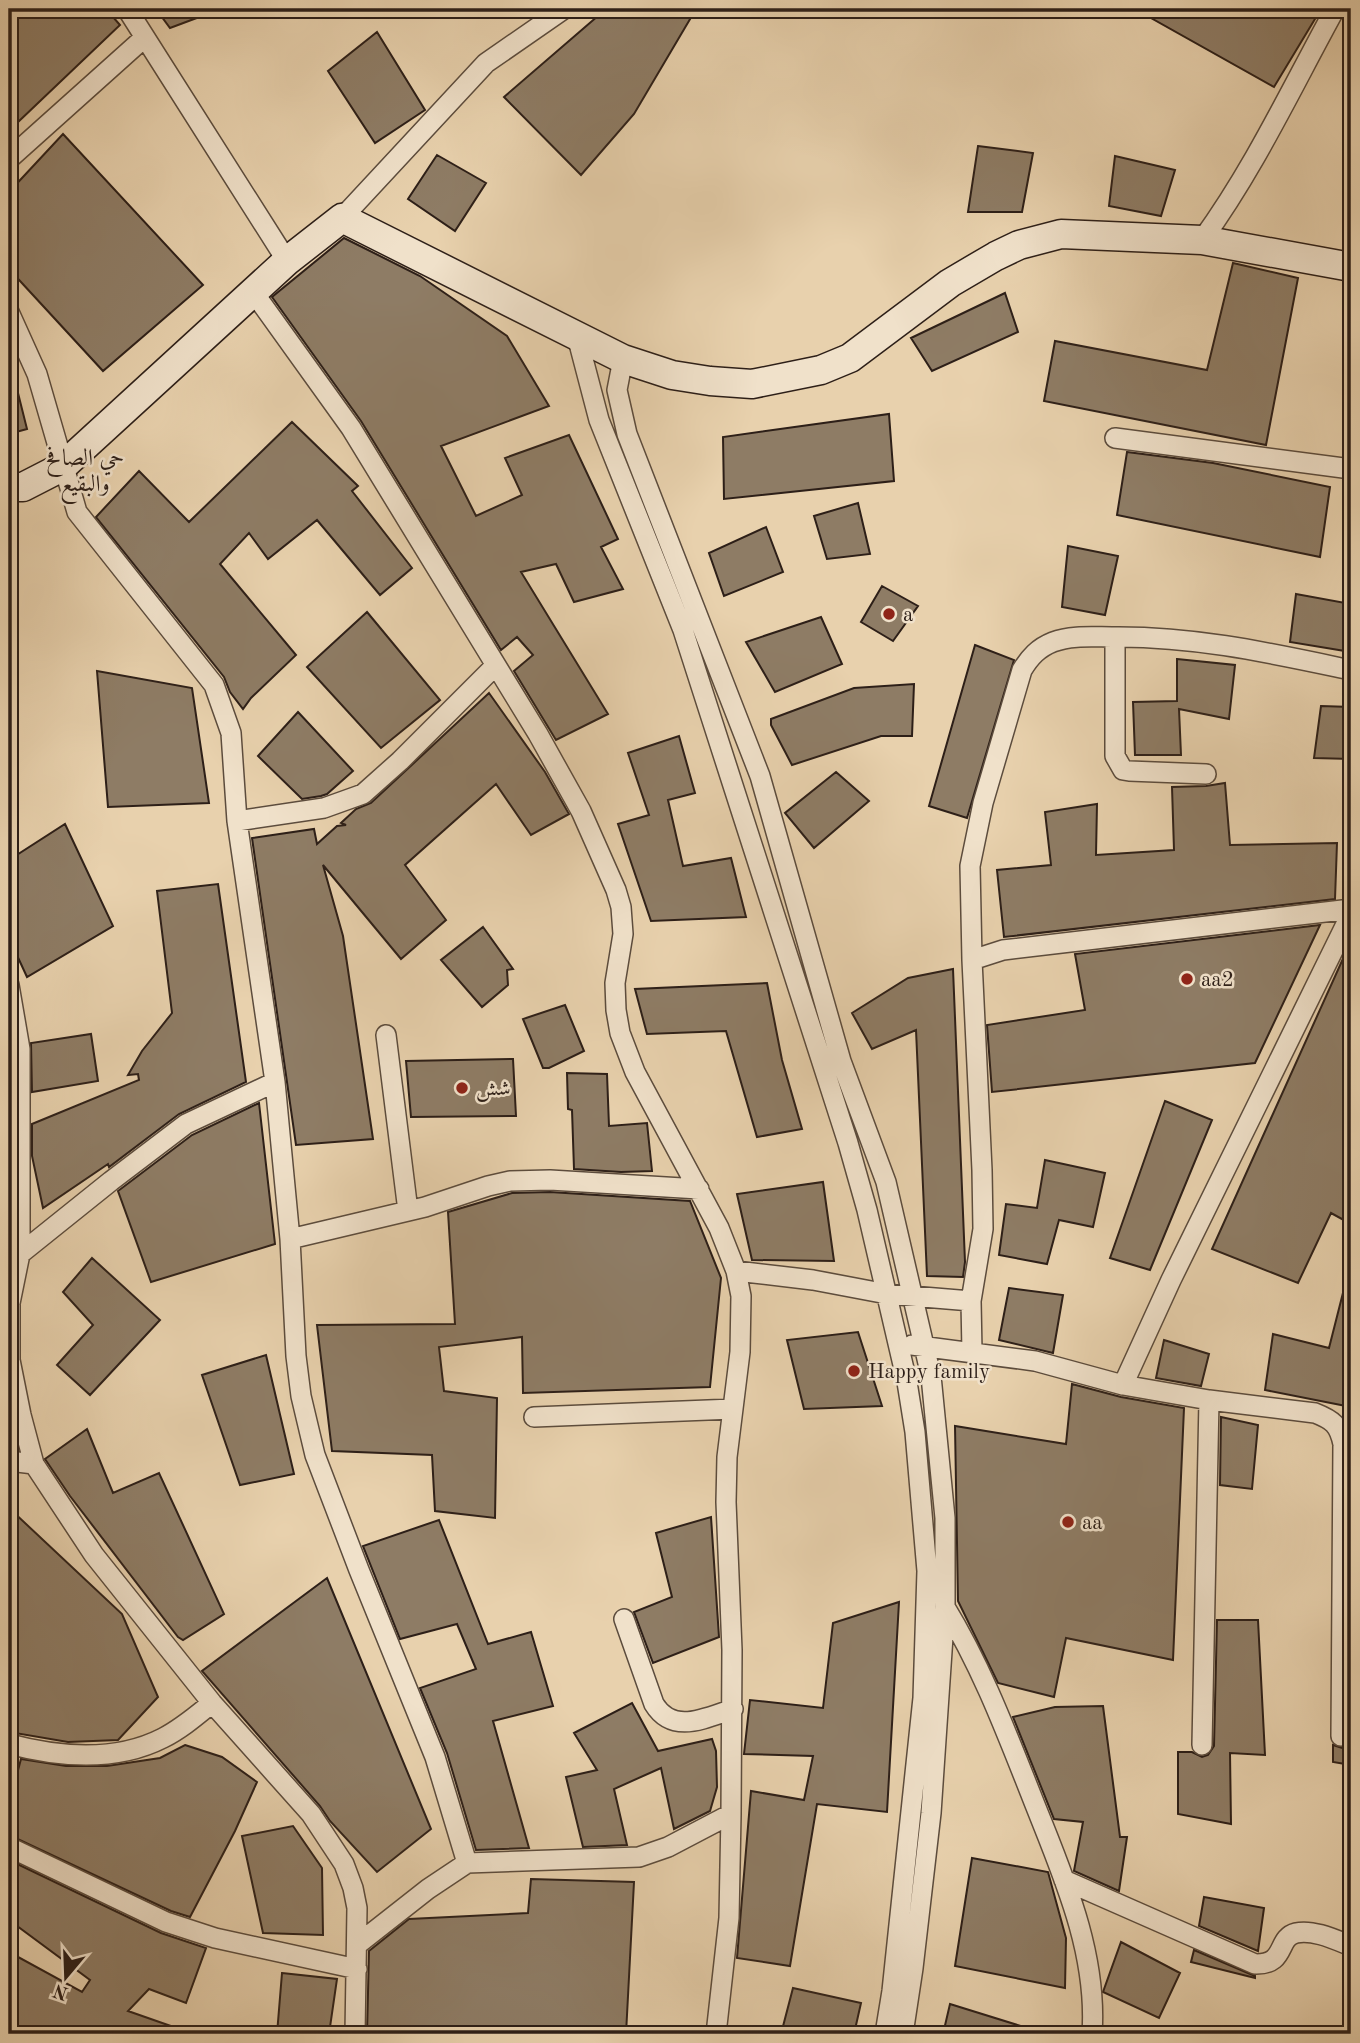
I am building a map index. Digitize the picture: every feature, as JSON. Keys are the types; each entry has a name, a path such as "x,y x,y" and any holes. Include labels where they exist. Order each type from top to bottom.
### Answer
{"street":[{"path":"127,9 287,261"},
{"path":"9,487 23,487 62,467 287,261 342,218 486,63 564,9"},
{"path":"1202,240 1232,199 1260,152 1294,82 1335,9"},
{"path":"9,159 144,38"},
{"path":"342,218 623,359 672,375 752,384 821,370 850,359 950,282 1019,245 1061,234 1202,240 1351,267"},
{"path":"254,293 351,428 538,734 575,800 616,890 621,907 623,934 615,983 620,1033 635,1072 719,1228 736,1271 742,1324 727,1457 725,1512 733,1709 729,1918 716,2034"},
{"path":"9,312 37,374 77,512 214,685 231,733 237,821 275,1082 301,1396 315,1455 435,1757 467,1863"},
{"path":"577,337 599,420 683,630 848,1143 899,1344 915,1432 927,1571 923,1698 892,1991 885,2034"},
{"path":"623,359 617,390 627,434 760,776 841,1061 886,1182 931,1376 943,1494 945,1608 931,1813 903,2034"},
{"path":"1115,438 1351,469"},
{"path":"972,1352 971,1301 983,1229 970,866 983,803 1022,670 1031,656 1056,641 1078,637 1115,637 1171,638 1210,643 1351,670"},
{"path":"1115,637 1115,755 1118,765 1129,771 1206,774"},
{"path":"237,821 324,808 363,794 495,666"},
{"path":"972,960 1003,950 1351,912"},
{"path":"1124,1385 1171,1280 1351,912"},
{"path":"9,985 20,1049 20,1254 9,1303 10,1360 34,1464 94,1555 212,1703 311,1814 344,1864 353,1888 356,1908 358,1944 355,2034"},
{"path":"386,1035 408,1211"},
{"path":"20,1254 186,1124 275,1082"},
{"path":"290,1239 447,1201 488,1186 528,1179 699,1189"},
{"path":"736,1271 813,1280 887,1294 971,1301"},
{"path":"899,1344 1035,1361 1124,1385 1209,1400 1315,1413 1332,1419 1339,1427 1343,1444 1341,1736"},
{"path":"1202,1745 1209,1400"},
{"path":"534,1417 733,1409"},
{"path":"9,1461 34,1464"},
{"path":"920,1494 943,1494"},
{"path":"945,1608 964,1639 1000,1716 1064,1880 1077,1918 1086,1959 1092,2034"},
{"path":"624,1619 654,1703 662,1715 669,1720 686,1724 733,1709"},
{"path":"9,1744 65,1755 128,1751 164,1738 212,1703"},
{"path":"358,1944 428,1889 467,1863 639,1857 656,1853 731,1814"},
{"path":"9,1847 166,1922 215,1938 357,1969"},
{"path":"1064,1880 1255,1964 1266,1965 1275,1960 1289,1937 1296,1933 1327,1937 1351,1945"}],"building":[{"path":"9,9 106,9 120,25 17,123 9,114"},
{"path":"156,9 217,9 218,10 170,28"},
{"path":"606,9 696,9 634,114 581,175 504,97"},
{"path":"1135,9 1321,9 1274,87"},
{"path":"377,32 425,110 375,143 328,71"},
{"path":"63,134 203,285 103,371 9,269 9,192"},
{"path":"978,146 1033,153 1022,212 968,212"},
{"path":"437,155 486,183 455,231 408,199"},
{"path":"1115,156 1175,170 1161,216 1109,206"},
{"path":"344,238 420,276 507,336 549,406 441,446 476,516 522,495 505,458 569,435 618,539 601,547 623,589 574,602 556,564 521,572 608,714 556,740 514,671 533,655 517,637 501,650 361,421 272,297"},
{"path":"1233,263 1298,278 1266,445 1044,401 1055,341 1207,370"},
{"path":"1005,293 1018,332 932,371 911,338"},
{"path":"9,377 14,377 27,429 9,434"},
{"path":"889,414 894,481 724,499 723,437"},
{"path":"292,422 358,486 352,491 412,568 380,595 317,520 268,559 249,533 220,564 296,655 243,709 230,692 224,677 96,517 139,471 189,522"},
{"path":"1127,452 1213,463 1330,487 1320,557 1117,515"},
{"path":"858,503 870,554 827,559 814,516"},
{"path":"766,527 783,572 724,596 709,553"},
{"path":"1068,546 1118,556 1105,615 1062,607"},
{"name":"a","path":"882,586 918,606 893,641 861,622"},
{"path":"1296,594 1351,604 1351,652 1290,642"},
{"path":"367,612 440,700 381,748 307,667"},
{"path":"821,617 842,664 775,692 746,642"},
{"path":"975,645 1014,660 967,818 929,806"},
{"path":"1177,659 1235,665 1229,719 1179,709 1181,755 1135,755 1133,702 1177,701"},
{"path":"97,671 192,688 209,803 108,807"},
{"path":"914,684 912,736 881,736 792,765 771,725 771,719 854,688"},
{"path":"489,693 545,772 569,814 531,835 496,784 405,865 446,920 401,959 323,865 343,936 373,1139 296,1145 252,838 314,829 317,844 337,826 346,825 341,823 356,809 371,803"},
{"path":"1321,706 1351,707 1351,759 1314,758"},
{"path":"298,712 353,771 327,794 302,799 258,756"},
{"path":"679,736 695,793 668,800 683,866 731,858 746,917 651,921 618,824 649,815 628,753"},
{"path":"836,772 869,801 814,848 785,813"},
{"path":"1225,783 1230,845 1337,843 1335,899 1004,937 997,870 1051,865 1045,812 1097,804 1096,855 1174,850 1172,787"},
{"path":"65,824 113,926 27,977 9,938 9,860"},
{"path":"218,884 246,1082 179,1114 109,1167 108,1164 43,1208 32,1156 32,1124 139,1080 138,1074 128,1075 142,1051 172,1013 157,891"},
{"name":"aa2","path":"1320,925 1255,1063 992,1092 987,1025 1085,1010 1075,954"},
{"path":"483,927 513,969 507,970 508,985 482,1007 441,960"},
{"path":"1351,941 1351,1224 1331,1213 1298,1283 1212,1249"},
{"path":"953,969 965,1262 963,1277 927,1276 916,1030 872,1049 852,1013 908,978"},
{"path":"767,983 782,1060 802,1129 757,1137 726,1031 647,1034 635,989"},
{"path":"565,1005 584,1051 549,1068 543,1068 523,1019"},
{"path":"91,1034 98,1081 32,1092 31,1043"},
{"name":"شش","path":"513,1059 516,1116 411,1117 406,1061"},
{"path":"567,1073 607,1074 609,1126 647,1123 652,1171 574,1169 572,1110 568,1109"},
{"path":"1165,1101 1212,1120 1150,1270 1110,1258"},
{"path":"259,1103 275,1244 151,1282 118,1191 192,1135"},
{"path":"1045,1160 1105,1173 1093,1227 1059,1220 1047,1264 999,1255 1006,1204 1037,1208"},
{"path":"823,1182 834,1261 752,1260 737,1194"},
{"path":"550,1192 690,1201 721,1278 710,1387 523,1393 522,1337 439,1347 444,1391 497,1398 495,1518 435,1511 432,1455 332,1451 317,1325 455,1324 448,1212 512,1193"},
{"path":"92,1258 160,1320 90,1395 57,1365 93,1325 63,1292"},
{"path":"1346,1281 1351,1281 1351,1407 1265,1390 1273,1334 1329,1348"},
{"path":"1009,1288 1063,1295 1053,1353 999,1340"},
{"path":"858,1332 882,1406 804,1409 787,1340"},
{"path":"1164,1340 1209,1354 1201,1386 1156,1378"},
{"path":"266,1355 294,1474 240,1485 202,1375"},
{"name":"aa","path":"1072,1384 1121,1397 1184,1408 1173,1660 1066,1638 1054,1697 998,1683 958,1601 955,1426 1066,1444"},
{"path":"1221,1417 1258,1425 1252,1489 1220,1485"},
{"path":"87,1429 113,1493 159,1473 224,1614 183,1640 70,1496 45,1459"},
{"path":"9,1508 122,1614 158,1697 118,1740 68,1742 9,1732"},
{"path":"711,1517 719,1637 653,1663 634,1612 672,1597 656,1533"},
{"path":"439,1520 488,1644 531,1632 553,1706 493,1721 529,1848 476,1850 447,1753 420,1688 476,1669 457,1624 400,1639 363,1546"},
{"path":"327,1578 431,1829 377,1872 202,1671"},
{"path":"899,1602 887,1812 817,1804 790,1966 737,1958 751,1791 804,1800 813,1756 744,1754 750,1700 823,1708 833,1623"},
{"path":"1217,1620 1258,1620 1265,1755 1230,1753 1231,1824 1178,1814 1178,1752 1192,1752 1202,1757 1208,1755 1214,1746"},
{"path":"632,1703 658,1751 712,1739 716,1751 717,1787 710,1811 674,1829 661,1768 614,1789 627,1845 583,1847 566,1777 597,1770 574,1733"},
{"path":"1103,1706 1120,1837 1127,1837 1119,1891 1074,1871 1083,1822 1054,1819 1013,1717 1055,1707"},
{"path":"1351,1743 1351,1765 1333,1762 1333,1745 1342,1748"},
{"path":"185,1745 222,1757 257,1782 190,1917 171,1911 9,1835 9,1804 21,1759 66,1766 107,1766 160,1758"},
{"path":"293,1826 322,1868 323,1935 263,1933 242,1836"},
{"path":"972,1858 1048,1872 1066,1938 1065,1988 955,1966"},
{"path":"9,1860 161,1933 206,1948 186,2003 149,1989 128,2011 188,2034 9,2034 9,1952 82,1992 90,1980 9,1920"},
{"path":"531,1879 634,1882 626,2034 367,2034 369,1951 409,1919 528,1913"},
{"path":"1204,1897 1264,1908 1258,1951 1199,1926"},
{"path":"1121,1942 1180,1973 1159,2018 1103,1992"},
{"path":"1194,1950 1255,1976 1255,1978 1191,1962"},
{"path":"282,1973 337,1979 329,2034 277,2034"},
{"path":"793,1988 861,2003 854,2034 781,2034"},
{"path":"950,2004 1037,2031 1036,2034 943,2034"}],"place":[{"name":"a","path":"889,614"},
{"name":"aa2","path":"1187,979"},
{"name":"شش","path":"462,1088"},
{"name":"Happy family","path":"854,1371"},
{"name":"aa","path":"1068,1522"}],"district":[{"name":"حي الصافح والبقيع","path":"85,470"}]}
